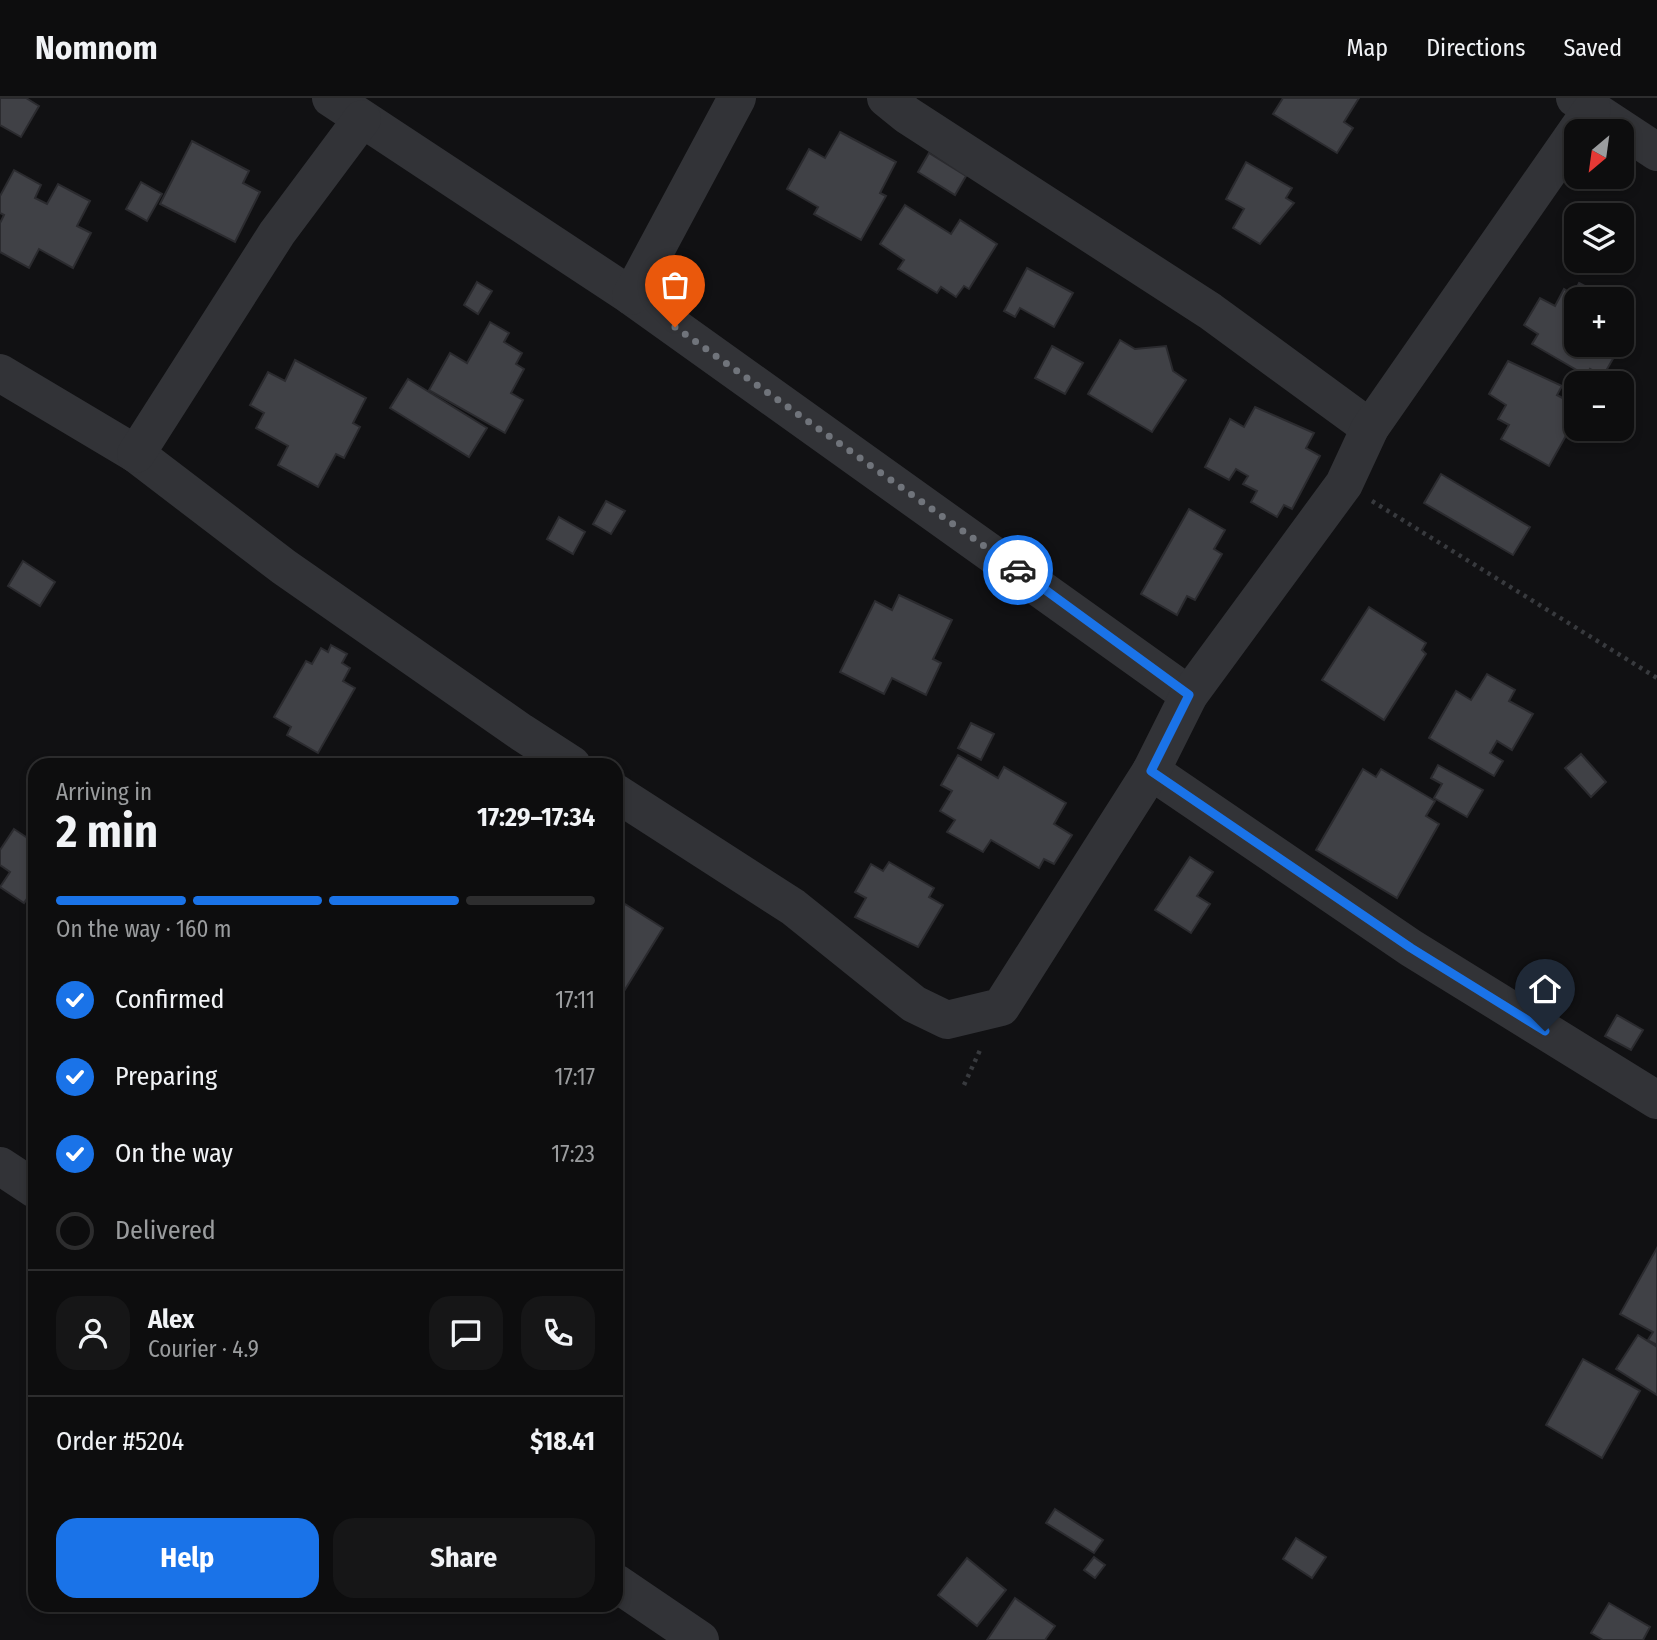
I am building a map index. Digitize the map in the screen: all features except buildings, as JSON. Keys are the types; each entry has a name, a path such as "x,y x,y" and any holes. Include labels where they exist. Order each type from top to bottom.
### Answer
{"street":[{"path":"331,98 631,296 1189,695"},
{"path":"631,296 737,98"},
{"path":"886,98 907,115 1210,311 1370,428"},
{"path":"623,798 793,907 914,1004 947,1020 1001,1007 1151,771 1189,695 1344,484 1370,428 1583,104 1657,152"},
{"path":"136,454 277,233 362,119"},
{"path":"0,373 136,454 284,567 561,758"},
{"path":"1151,771 1411,948 1657,1100"},
{"path":"0,1166 28,1184"},
{"path":"623,1588 700,1640"}],"path":[{"path":"1344,484 1657,678"}],"way so far":[{"path":"675,327 1018,570"}],"route":[{"path":"1018,570 1189,695 1151,771 1411,948 1545,1031"}]}
